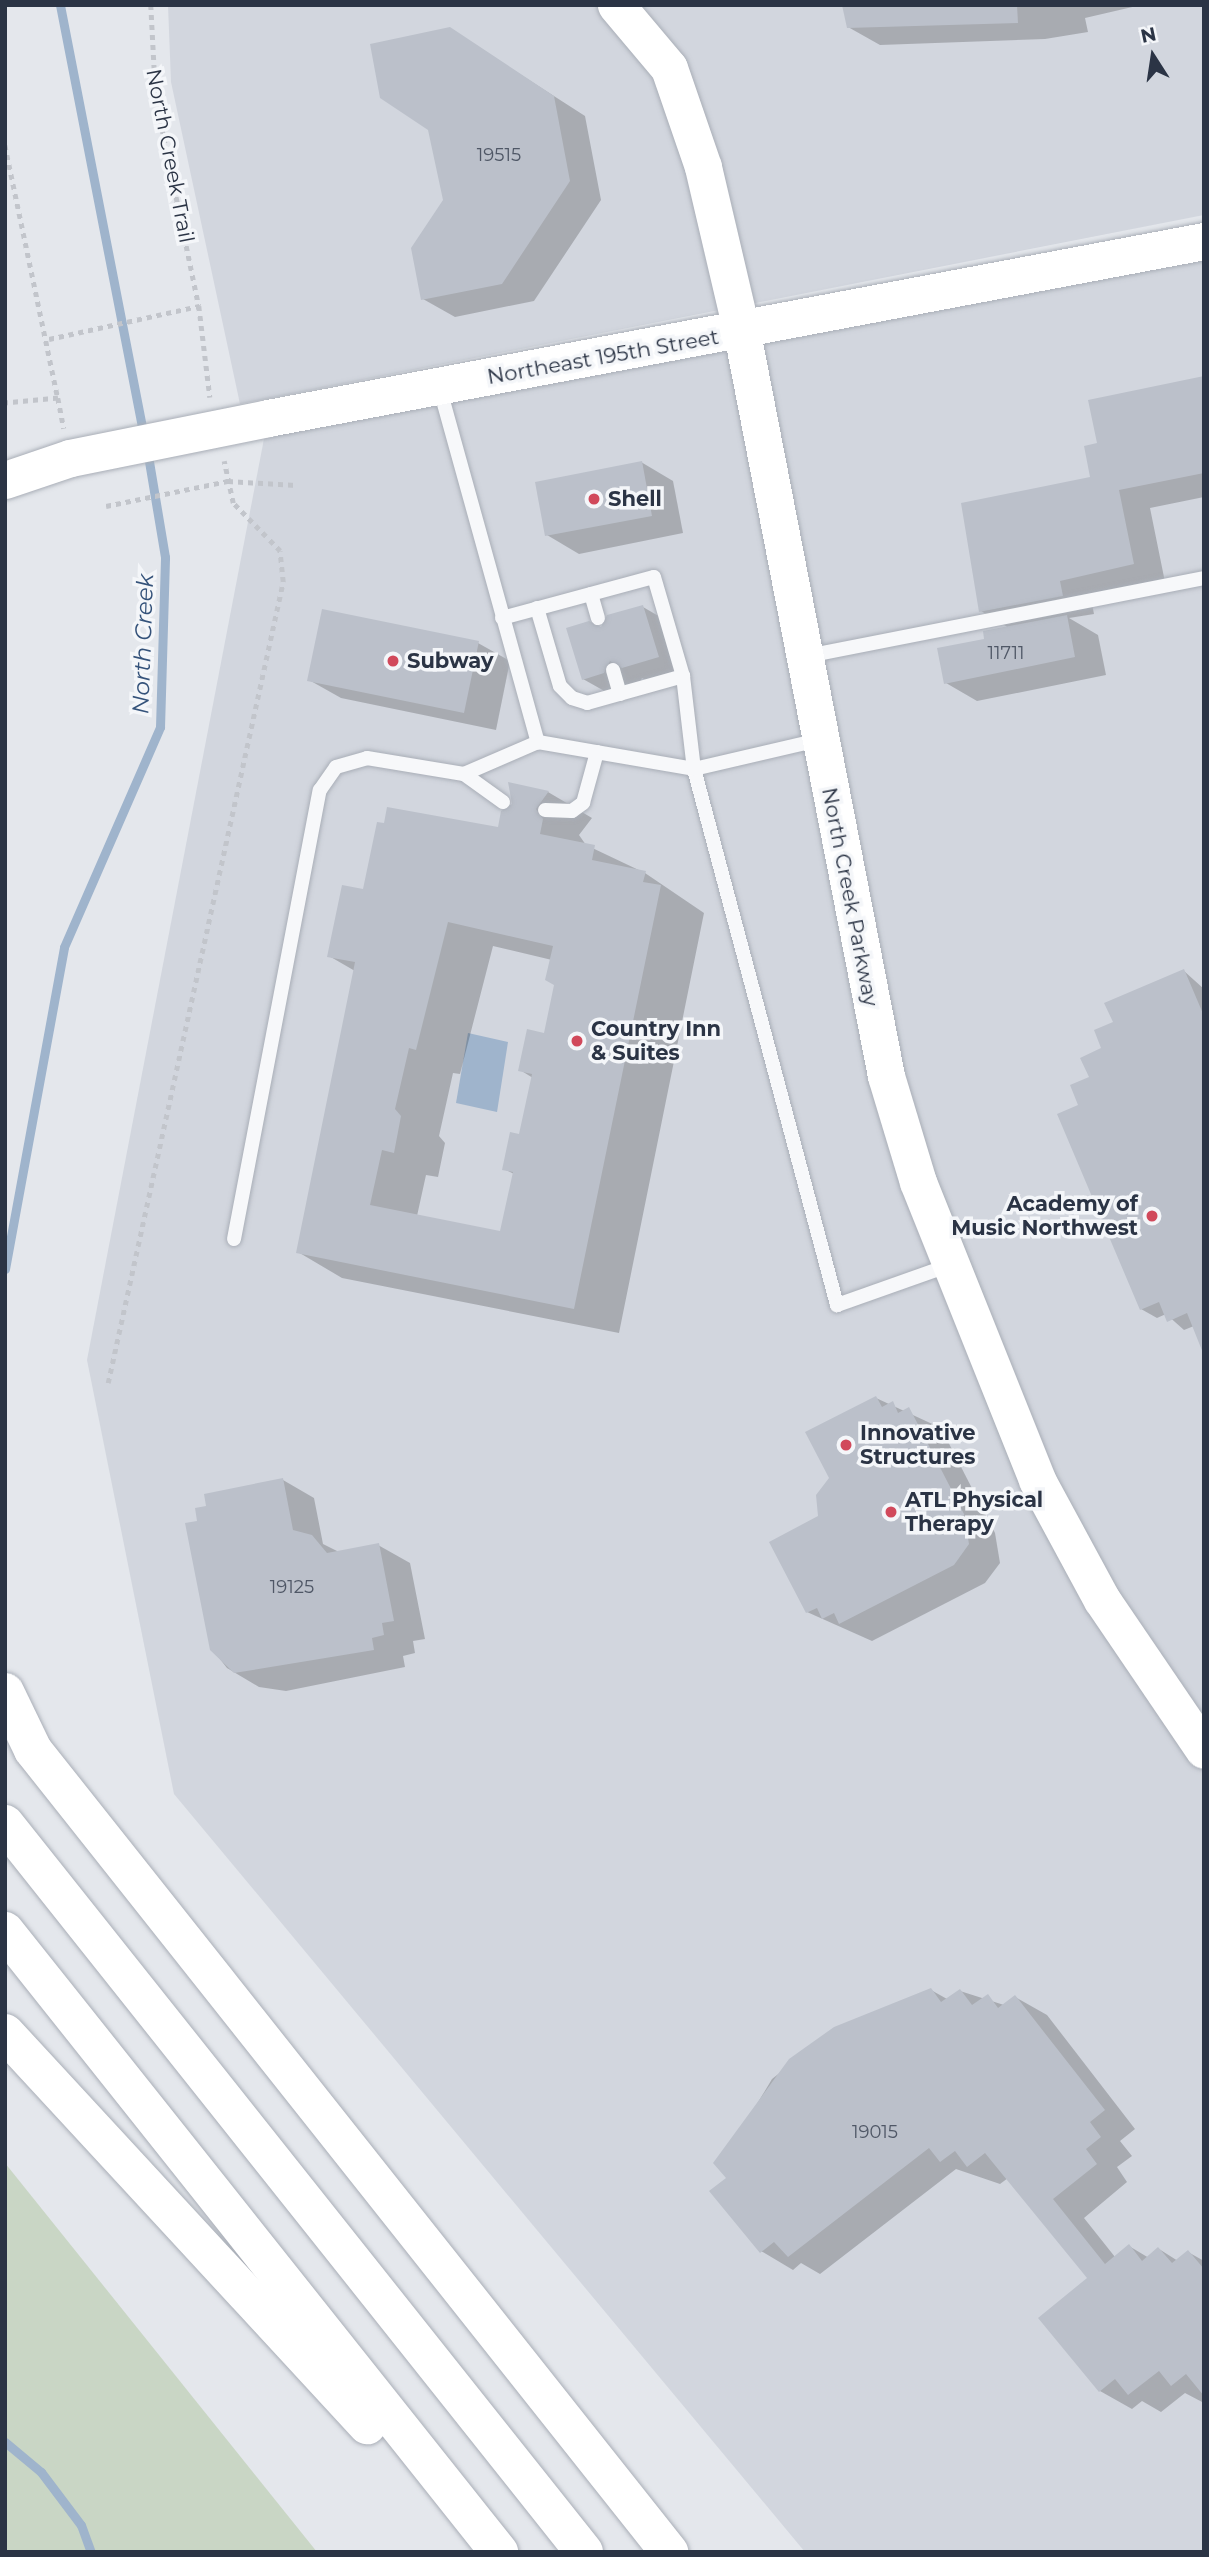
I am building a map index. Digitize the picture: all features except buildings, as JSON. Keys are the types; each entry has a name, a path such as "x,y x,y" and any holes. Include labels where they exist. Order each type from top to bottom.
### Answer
{"highway":[{"path":"5,1692 22,1736 669,2552"},
{"path":"8,1841 555,2552"},
{"path":"8,1841 584,2552"},
{"path":"5,1931 499,2552"},
{"path":"5,1972 465,2552"},
{"path":"5,2033 367,2426"}],"street":[{"name":"North Creek Parkway","path":"616,5 670,68 687,107 742,333 886,1076 947,1266 1037,1480 1102,1600 1204,1750"},
{"name":"Northeast 195th Street","path":"5,480 110,452 206,431 438,385 742,333 1204,241"}],"lane":[{"path":"438,385 538,742"},
{"path":"502,618 654,577 683,676 694,769 837,1305 947,1266"},
{"path":"804,656 1204,578"},
{"path":"590,594 598,618"},
{"path":"537,608 560,686 572,698 587,703 683,676"},
{"path":"613,670 620,694"},
{"path":"464,774 538,742 694,769 819,740"},
{"path":"545,810 572,811 583,803 597,752"},
{"path":"234,1239 320,790 336,767 367,758 464,774 503,802"}],"path":[{"name":"North Creek Trail","path":"108,1383 283,582 279,551 233,503 228,481 206,431 199,306 156,99 151,5"},
{"path":"5,145 49,339 58,397 5,403"},
{"path":"49,339 199,306"},
{"path":"106,506 228,481 296,485"}],"shaded area":[{"path":"168,5 1204,5 1204,215 240,404 171,82"},
{"path":"1204,241 1204,2552 805,2552 174,1794 87,1360 268,418"}],"green space":[{"path":"5,2163 317,2552 5,2552"}],"water":[{"path":"468,1033 508,1042 497,1112 456,1103"}],"waterway":[{"name":"North Creek","path":"60,5 144,436"},
{"name":"North Creek","path":"5,1269 64,947 160,727 165,557 147,450"},
{"name":"North Creek","path":"5,2442 41,2472 81,2525 91,2552"}],"place":[{"name":"Shell","path":"594,499"},
{"name":"Subway","path":"393,661"},
{"name":"Country Inn & Suites","path":"577,1041"},
{"name":"Academy of Music Northwest","path":"1152,1216"},
{"name":"Innovative Structures","path":"846,1445"},
{"name":"ATL Physical Therapy","path":"891,1512"}]}
